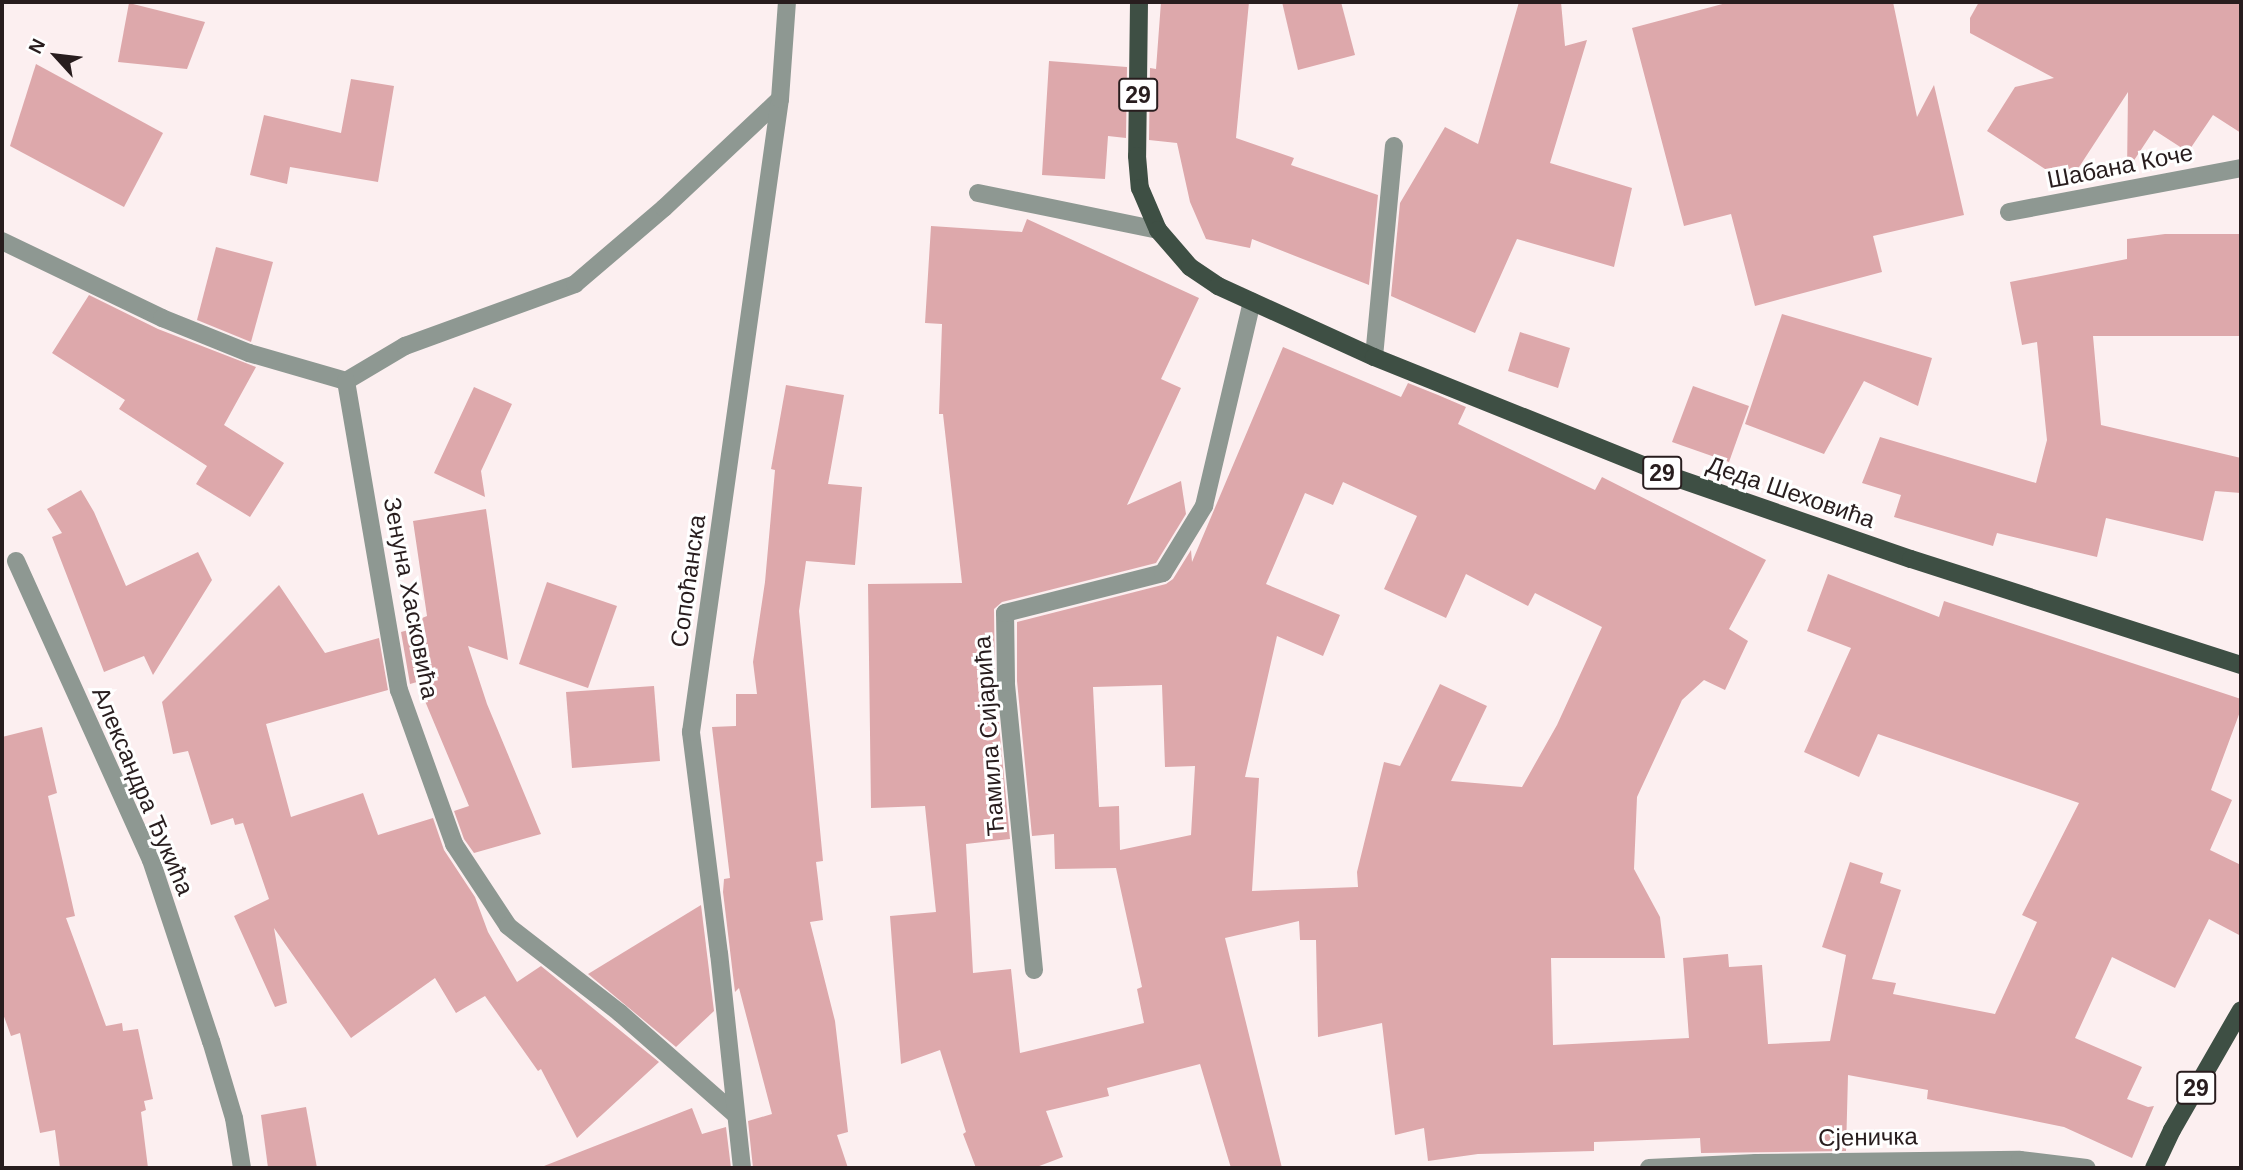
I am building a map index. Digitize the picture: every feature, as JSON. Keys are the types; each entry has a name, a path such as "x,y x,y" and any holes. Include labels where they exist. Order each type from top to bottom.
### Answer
{"main road":[{"name":"Деда Шеховића","path":"1139,2 1137,156 1140,188 1158,230 1190,267 1218,286 1374,357 1552,431 1793,520 2241,664"},
{"name":"29","path":"2154,1168 2172,1129 2241,1010"}],"street":[{"name":"Сопоћанска","path":"742,1168 691,732 780,99 787,2"},
{"path":"2,242 162,318 249,353 346,381 405,346 575,284 664,208 780,99"},
{"path":"1374,357 1394,146"},
{"name":"Шабана Коче","path":"2009,212 2241,168"},
{"path":"978,193 1158,230"},
{"name":"Ћамила Сијарића","path":"1034,970 1006,682 1005,613 1163,573 1204,506 1252,302"},
{"name":"Зенуна Хасковића","path":"346,381 400,690 454,844 508,926 621,1013 736,1115"},
{"name":"Александра Ђукића","path":"16,561 151,860 211,1041 233,1118 242,1168"},
{"name":"Сјеничка","path":"1649,1168 1756,1163 2007,1160 2087,1168"}],"building":[{"path":"1161,2 1249,2 1236,138 1294,158 1291,165 1378,195 1369,285 1252,239 1250,248 1206,239 1190,202 1177,143 1149,140 1150,68 1156,69"},
{"path":"1282,2 1341,2 1355,55 1298,70"},
{"path":"1519,2 1561,2 1565,46 1587,40 1550,163 1632,188 1614,267 1517,239 1475,333 1391,296 1400,203 1445,127 1478,144"},
{"path":"1730,2 1893,2 1917,117 1934,85 1964,215 1873,236 1882,272 1755,306 1731,214 1684,226 1632,28"},
{"path":"1979,2 2241,2 2241,133 2213,115 2188,152 2154,130 2127,171 2128,92 2068,184 1987,131 2015,87 2054,78 1970,33 1970,18"},
{"path":"129,3 205,22 187,69 118,62"},
{"path":"1049,61 1127,67 1126,138 1108,136 1105,179 1042,175"},
{"path":"36,64 163,133 124,207 10,146"},
{"path":"351,79 394,86 378,182 290,167 287,184 250,175 264,115 341,133"},
{"path":"1027,219 1199,298 1161,379 1181,388 1127,505 1181,481 1186,514 1156,563 1002,602 994,609 995,683 1010,839 966,844 973,973 1011,969 1020,1053 1144,1023 1137,989 1142,987 1116,868 1055,869 1054,834 1032,836 1017,681 1017,622 1166,584 1173,579 1191,550 1192,562 1283,347 1401,397 1408,383 1466,407 1458,424 1595,490 1602,477 1766,560 1729,629 1748,641 1725,690 1704,680 1682,700 1637,797 1634,869 1660,917 1665,958 1551,958 1553,1045 1689,1038 1683,958 1728,954 1729,967 1762,965 1768,1044 1830,1041 1846,955 1822,947 1850,862 1883,873 1880,883 1901,890 1872,979 1896,983 1893,994 1995,1014 2037,922 2022,915 2079,803 1878,734 1859,777 1804,752 1851,648 1807,631 1828,574 1939,617 1944,601 2241,699 2241,709 2211,790 2232,800 2210,850 2241,865 2241,936 2209,919 2175,988 2112,957 2075,1038 2142,1067 2127,1099 2148,1107 2154,1106 2132,1158 2064,1127 1927,1099 1928,1090 1848,1075 1846,1151 1701,1153 1700,1138 1594,1142 1594,1151 1478,1154 1428,1161 1424,1128 1395,1135 1382,1023 1318,1037 1316,940 1300,940 1299,921 1225,938 1282,1168 1231,1168 1200,1064 1107,1088 1109,1096 1046,1111 1063,1157 1034,1168 976,1168 963,1134 966,1132 940,1050 901,1064 890,916 936,912 925,806 871,808 868,584 962,583 943,414 939,414 942,324 925,323 931,226 1022,232","holes":["1343,482 1417,516 1384,589 1446,618 1466,574 1528,606 1535,593 1602,627 1557,725 1522,787 1451,781 1487,706 1440,684 1400,766 1384,762 1357,872 1358,887 1252,891 1259,778 1245,777 1277,636 1323,656 1340,615 1266,584 1305,493 1333,505","1162,685 1165,767 1195,766 1191,835 1120,850 1119,806 1099,807 1093,687"]},
{"path":"2165,234 2241,234 2241,336 2093,336 2101,425 2241,458 2241,493 2215,491 2203,541 2106,518 2097,557 1997,533 1993,546 1894,517 1901,495 1862,483 1880,437 2036,483 2047,440 2037,342 2022,345 2010,282 2127,259 2127,239"},
{"path":"216,247 273,262 251,342 197,320"},
{"path":"89,295 158,329 256,367 224,425 284,463 250,517 196,484 207,466 119,409 125,400 52,353"},
{"path":"1782,314 1932,358 1918,406 1864,381 1824,454 1745,424"},
{"path":"1520,332 1570,348 1558,388 1508,371"},
{"path":"786,385 844,395 828,484 862,487 855,565 806,561 799,611 823,861 816,862 823,920 810,922 835,1021 848,1132 837,1135 848,1168 753,1168 748,1121 772,1114 739,988 735,992 723,892 724,879 730,878 712,727 736,726 736,694 757,694 753,662 765,582 775,470 771,469"},
{"path":"1693,386 1749,406 1729,462 1672,442"},
{"path":"474,387 512,404 481,471 485,497 434,473"},
{"path":"81,490 94,512 126,586 198,552 212,580 153,675 144,656 104,672 52,537 62,533 47,509"},
{"path":"486,509 508,660 468,646 487,704 541,834 474,853 464,839 454,811 469,806 417,682 410,684 401,632 412,629 410,623 427,616 413,521"},
{"path":"547,582 617,606 588,688 519,664"},
{"path":"279,585 325,653 379,638 388,690 266,724 291,817 363,793 378,835 433,818 444,850 475,897 488,932 517,982 541,966 659,1062 577,1138 541,1069 538,1071 485,996 456,1013 435,978 351,1038 274,928 287,1003 275,1007 234,916 269,899 243,823 235,825 233,818 211,825 188,751 173,754 162,702"},
{"path":"654,686 660,761 572,768 566,692"},
{"path":"42,727 57,793 48,796 75,916 66,918 106,1026 122,1023 123,1031 138,1029 153,1099 144,1101 146,1110 141,1112 148,1168 60,1168 55,1130 40,1133 20,1033 11,1036 2,1011 2,737"},
{"path":"701,905 714,1011 676,1047 588,974"},
{"path":"306,1107 317,1168 268,1168 261,1115"},
{"path":"692,1108 702,1134 726,1127 731,1168 544,1166"}]}
